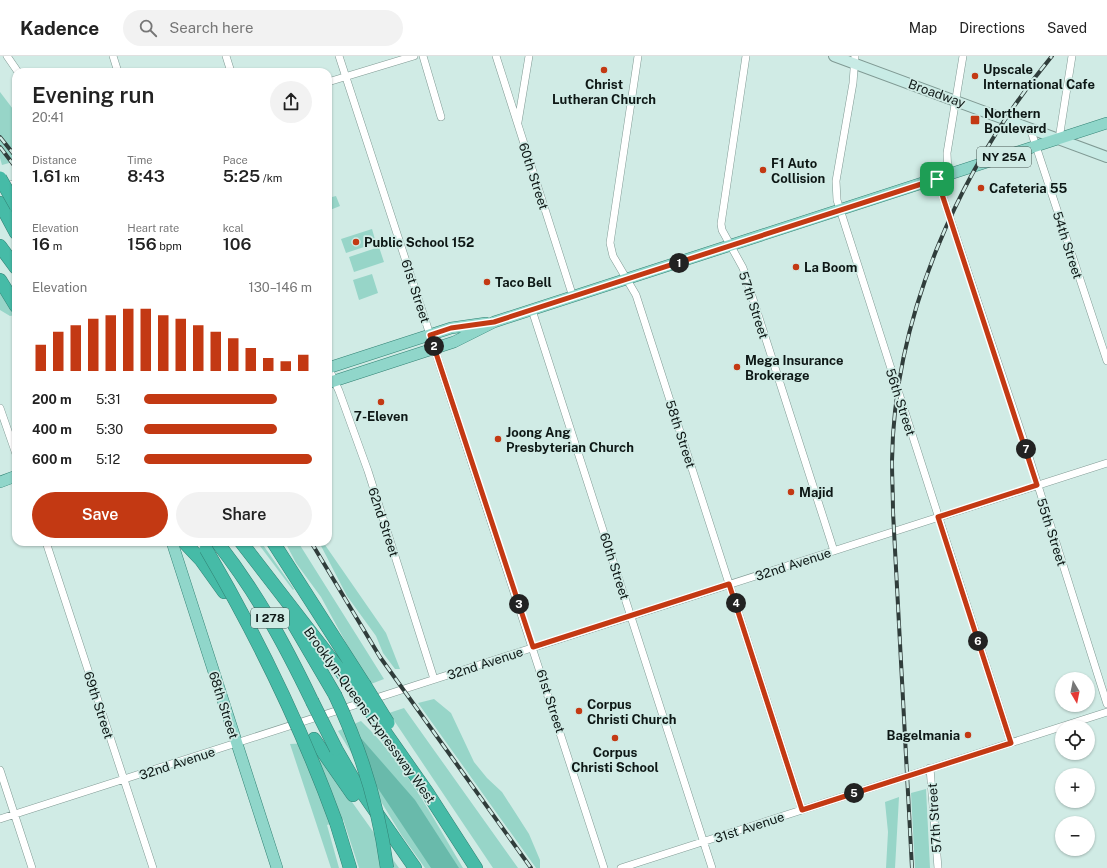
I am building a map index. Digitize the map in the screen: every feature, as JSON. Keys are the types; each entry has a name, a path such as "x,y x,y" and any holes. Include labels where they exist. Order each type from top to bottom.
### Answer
{"highway":[{"path":"0,178 12,221"},
{"path":"0,246 12,262"},
{"path":"0,280 12,300"},
{"path":"188,546 214,576 314,739 356,798 396,842"},
{"path":"210,546 273,672 303,738 336,822 350,868"},
{"name":"I 278","path":"211,546 264,608 336,750 355,782 415,868"},
{"name":"I 278","path":"244,546 259,567"},
{"path":"275,546 358,686"},
{"path":"259,567 316,659 335,695 353,738 368,781 379,825 387,868"},
{"name":"Brooklyn-Queens Expressway West","path":"259,567 358,686 476,868"}],"main road":[{"name":"Broadway","path":"834,56 855,60 1107,157"},
{"name":"NY 25A","path":"332,382 435,349 454,342 494,322 1107,123"},
{"name":"NY 25A","path":"332,367 451,328 494,322"},
{"path":"0,482 12,478"},
{"name":"68th Street","path":"173,546 277,868"}],"street":[{"path":"7,56 15,68"},
{"path":"112,56 116,68"},
{"path":"226,56 230,68"},
{"name":"61st Street","path":"339,56 604,868"},
{"path":"332,81 414,56"},
{"path":"422,56 441,117"},
{"name":"60th Street","path":"496,56 573,297"},
{"path":"517,124 529,56"},
{"name":"58th Street","path":"638,56 610,243 613,256 636,295 802,810"},
{"name":"57th Street","path":"746,56 721,224 743,268 834,551"},
{"name":"55th Street","path":"963,56 943,177 1037,485 1107,704"},
{"path":"1059,139 1072,56"},
{"name":"56th Street","path":"855,60 836,186 839,209 1011,743"},
{"name":"54th Street","path":"1030,128 1107,361"},
{"path":"0,188 12,184"},
{"name":"60th Street","path":"532,310 712,868"},
{"name":"62nd Street","path":"332,384 368,471 434,679"},
{"path":"0,408 12,442"},
{"name":"32nd Avenue","path":"0,820 1107,462"},
{"name":"69th Street","path":"47,546 153,868"},
{"name":"31st Avenue","path":"621,868 1107,712"},
{"name":"57th Street","path":"930,768 938,868"},
{"path":"0,770 32,868"}],"green space":[{"path":"0,92 12,108 12,162 2,165 0,158"},
{"path":"336,196 340,206 332,209 332,197"},
{"path":"372,229 376,243 346,253 341,239"},
{"path":"379,247 384,262 354,272 349,257"},
{"path":"372,274 378,293 359,300 353,280"},
{"path":"0,288 12,306 12,316 0,310"},
{"path":"260,546 264,546 294,589 293,590"},
{"path":"287,546 301,546 384,679 371,684 351,652 321,597 296,563"},
{"path":"321,546 326,546 386,633 400,669 395,669 383,653 376,636 347,596"},
{"path":"434,699 451,713 474,762 487,778 502,792 529,834 540,860 540,868 536,868 418,703"},
{"path":"404,708 518,868 493,868 389,713"},
{"path":"361,721 391,754 404,772 429,810 463,868 425,868 402,836 338,731"},
{"path":"353,729 415,800 459,868 431,868 371,778"},
{"path":"310,743 399,868 359,868 343,819 327,825 339,868 331,868 290,744"},
{"path":"926,789 930,868 915,868 911,793"},
{"path":"899,797 895,868 886,868 888,832 885,802"}],"railway":[{"path":"912,868 893,512 892,467 896,406 905,351 919,298 938,245 961,195 988,146 1019,100 1052,56"},
{"path":"0,137 12,152"},
{"path":"0,147 12,163"},
{"path":"313,546 380,657 531,868"}],"place":[{"name":"Christ Lutheran Church","path":"604,70"},
{"name":"Upscale International Cafe","path":"975,76"},
{"name":"Northern Boulevard","path":"975,120"},
{"name":"F1 Auto Collision","path":"763,170"},
{"name":"Cafeteria 55","path":"981,188"},
{"name":"Public School 152","path":"356,242"},
{"name":"La Boom","path":"796,267"},
{"name":"Taco Bell","path":"487,282"},
{"name":"Mega Insurance Brokerage","path":"737,367"},
{"name":"7-Eleven","path":"381,402"},
{"name":"Joong Ang Presbyterian Church","path":"498,439"},
{"name":"Majid","path":"791,492"},
{"name":"Corpus Christi Church","path":"579,711"},
{"name":"Bagelmania","path":"968,735"},
{"name":"Corpus Christi School","path":"615,738"}],"route":[{"path":"937,179 1023,438 1037,485 938,517 1011,743 802,810 729,584 533,647 430,335 451,328 494,322 731,246 883,195 937,179"}]}
